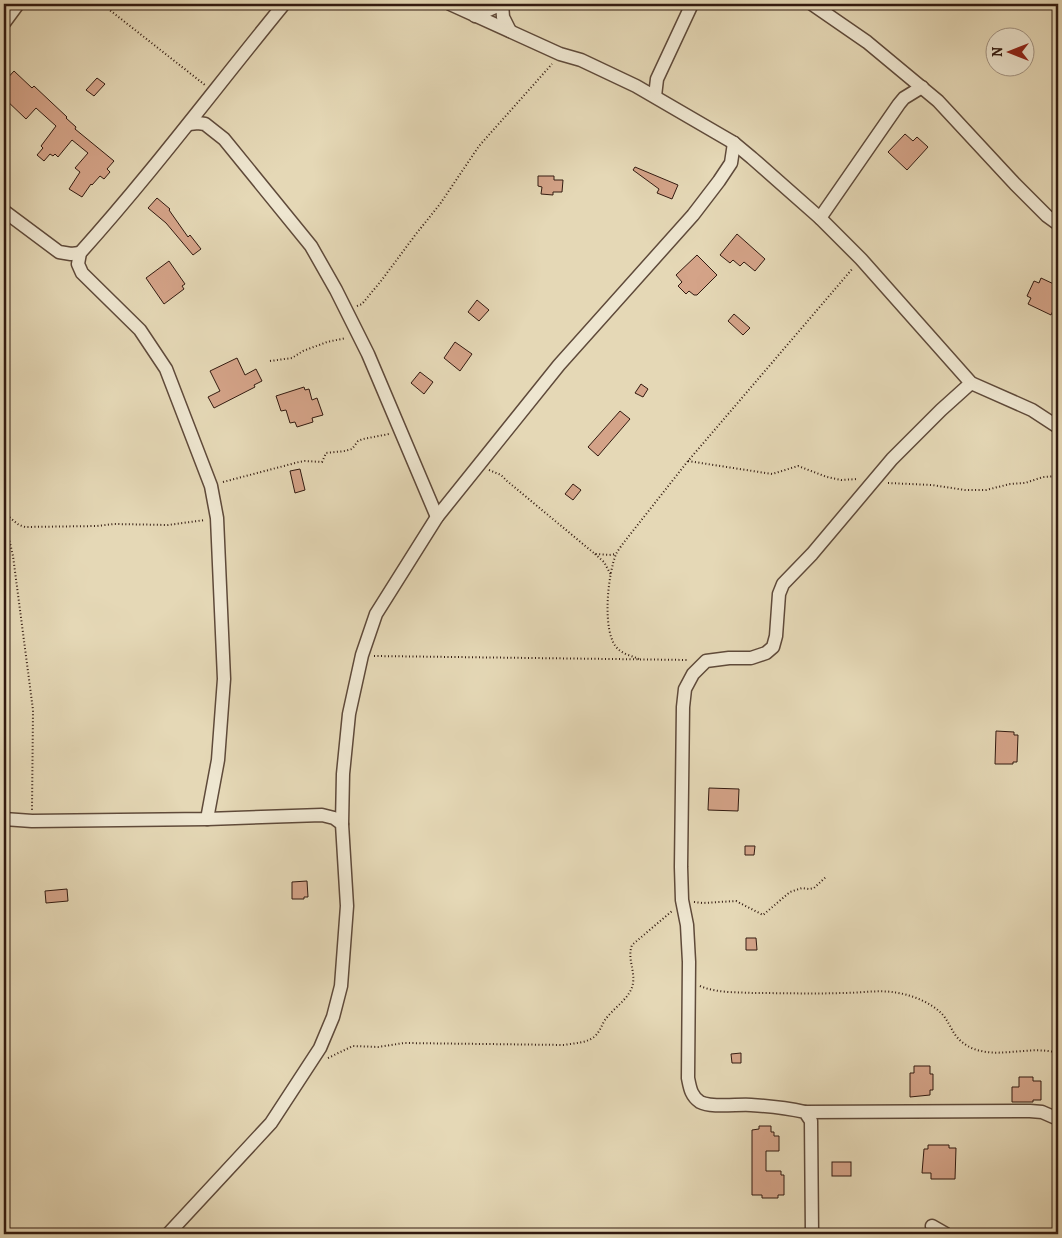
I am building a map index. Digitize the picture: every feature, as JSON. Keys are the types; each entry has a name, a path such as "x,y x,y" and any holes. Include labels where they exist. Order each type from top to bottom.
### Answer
{"street":[{"path":"4,23 18,4"},
{"path":"208,819 218,760 224,679 217,518 211,486 166,369 140,330 82,273 78,264 80,253 189,124 284,4"},
{"path":"450,4 560,54 581,60 636,86 734,144 820,218 861,259 971,383 1032,410 1058,427"},
{"path":"475,16 502,4 503,17 510,31"},
{"path":"655,96 657,79 692,4"},
{"path":"812,4 868,42 938,101 976,144 1047,216 1058,224"},
{"path":"636,86 657,79"},
{"path":"820,218 899,104 904,98 922,88"},
{"path":"204,104 205,124"},
{"path":"189,124 205,124 224,139 311,246 336,290 368,354 437,518"},
{"path":"168,1234 271,1123 320,1048 333,1017 341,986 347,906 342,824 343,774 349,714 362,656 376,614 437,518 559,365 692,215 719,181 731,163 734,144"},
{"path":"731,163 752,158"},
{"path":"4,211 59,252 80,253"},
{"path":"971,383 940,410 892,459 812,554 783,584 779,594 776,636 773,647 766,653 751,658 706,661 693,674 685,688 683,708 681,867 682,900 687,924 689,980 688,1078 690,1091 702,1103 789,1108 805,1112 1030,1111 1042,1112 1058,1119"},
{"path":"4,819 32,821 208,819 322,815 334,818 342,824"},
{"path":"805,1112 811,1121 812,1234"},
{"path":"932,1226 946,1234"}],"path":[{"path":"102,4 213,92"},
{"path":"344,308 362,304 366,300 440,204 479,146 560,54"},
{"path":"639,659 618,650 612,641 608,601 616,554 624,541 688,461 861,259"},
{"path":"270,361 292,358 303,351 327,342 342,340 358,334"},
{"path":"211,486 299,462 322,462 326,453 352,449 358,441 363,439 401,433"},
{"path":"688,461 772,474 798,466 826,478 965,490 986,490 1010,484 1025,483 1043,477 1058,476"},
{"path":"476,470 492,470 500,475 604,562 611,575"},
{"path":"4,513 19,525 25,527 114,524 168,525 217,518"},
{"path":"4,517 13,556 33,710 32,821"},
{"path":"595,554 616,554"},
{"path":"362,656 706,661"},
{"path":"326,1059 354,1046 378,1047 404,1043 564,1045 588,1040 596,1035 614,1008 630,992 633,984 629,952 632,945 670,913 682,900 704,903 736,901 763,915 790,892 802,888 814,888 827,876"},
{"path":"689,980 711,990 739,992 892,992 913,997 932,1006 943,1016 951,1031 965,1044 981,1052 1005,1053 1045,1050 1058,1053"}],"building":[{"path":"14,71 32,88 34,86 67,117 76,127 75,129 114,161 107,169 110,172 104,179 100,176 91,184 82,197 69,189 80,172 75,168 88,153 72,140 58,157 55,154 53,156 50,154 44,161 37,155 43,148 41,146 56,126 36,108 26,119 4,98 4,82"},
{"path":"97,78 105,84 94,96 86,90"},
{"path":"905,134 913,141 917,137 928,147 907,170 888,152"},
{"path":"635,167 678,185 672,199 657,193 659,189 633,170"},
{"path":"538,176 554,176 554,180 563,180 562,192 553,192 553,195 541,194 542,187 538,186"},
{"path":"157,198 170,209 188,237 190,235 201,249 193,255 166,223 148,208"},
{"path":"737,234 765,259 755,271 744,262 740,266 733,260 730,263 720,255"},
{"path":"697,255 717,275 697,295 689,291 686,294 678,286 682,282 676,275"},
{"path":"169,261 185,284 182,286 184,289 164,304 146,278"},
{"path":"1041,278 1058,286 1058,300 1051,315 1028,304 1031,298 1027,296 1034,281 1039,283"},
{"path":"477,300 489,310 479,321 468,312"},
{"path":"734,314 750,328 743,335 728,321"},
{"path":"455,342 472,354 460,371 444,358"},
{"path":"237,358 245,375 256,369 262,381 254,385 255,387 214,408 208,397 220,391 210,371"},
{"path":"420,372 433,382 424,394 411,383"},
{"path":"641,384 648,389 643,397 635,393"},
{"path":"304,387 305,390 309,389 312,400 317,398 323,415 312,418 313,422 297,427 295,422 290,423 286,410 281,411 276,396"},
{"path":"620,411 630,419 598,456 588,447"},
{"path":"300,469 305,490 295,493 290,471"},
{"path":"573,484 581,490 573,500 565,494"},
{"path":"996,731 1014,732 1014,735 1018,735 1017,762 1013,762 1013,764 995,764"},
{"path":"709,788 739,789 738,811 708,810"},
{"path":"745,846 755,846 754,855 745,855"},
{"path":"307,881 308,897 292,899 292,882"},
{"path":"67,889 68,901 46,903 45,891"},
{"path":"746,938 756,938 757,950 746,950"},
{"path":"741,1053 741,1063 732,1063 731,1054"},
{"path":"914,1066 930,1066 930,1074 933,1074 933,1090 930,1090 930,1095 910,1097 910,1073 914,1073"},
{"path":"1019,1077 1033,1077 1033,1081 1041,1081 1041,1100 1012,1102 1012,1087 1019,1087"},
{"path":"759,1126 771,1126 771,1132 774,1132 774,1136 779,1136 779,1151 766,1151 766,1171 781,1171 781,1175 784,1175 784,1195 778,1195 778,1198 762,1198 762,1195 752,1195 752,1130 759,1129"},
{"path":"928,1145 949,1145 949,1148 956,1148 955,1179 931,1179 931,1173 922,1173 924,1149 928,1149"},
{"path":"832,1162 851,1162 851,1176 832,1176"}]}
